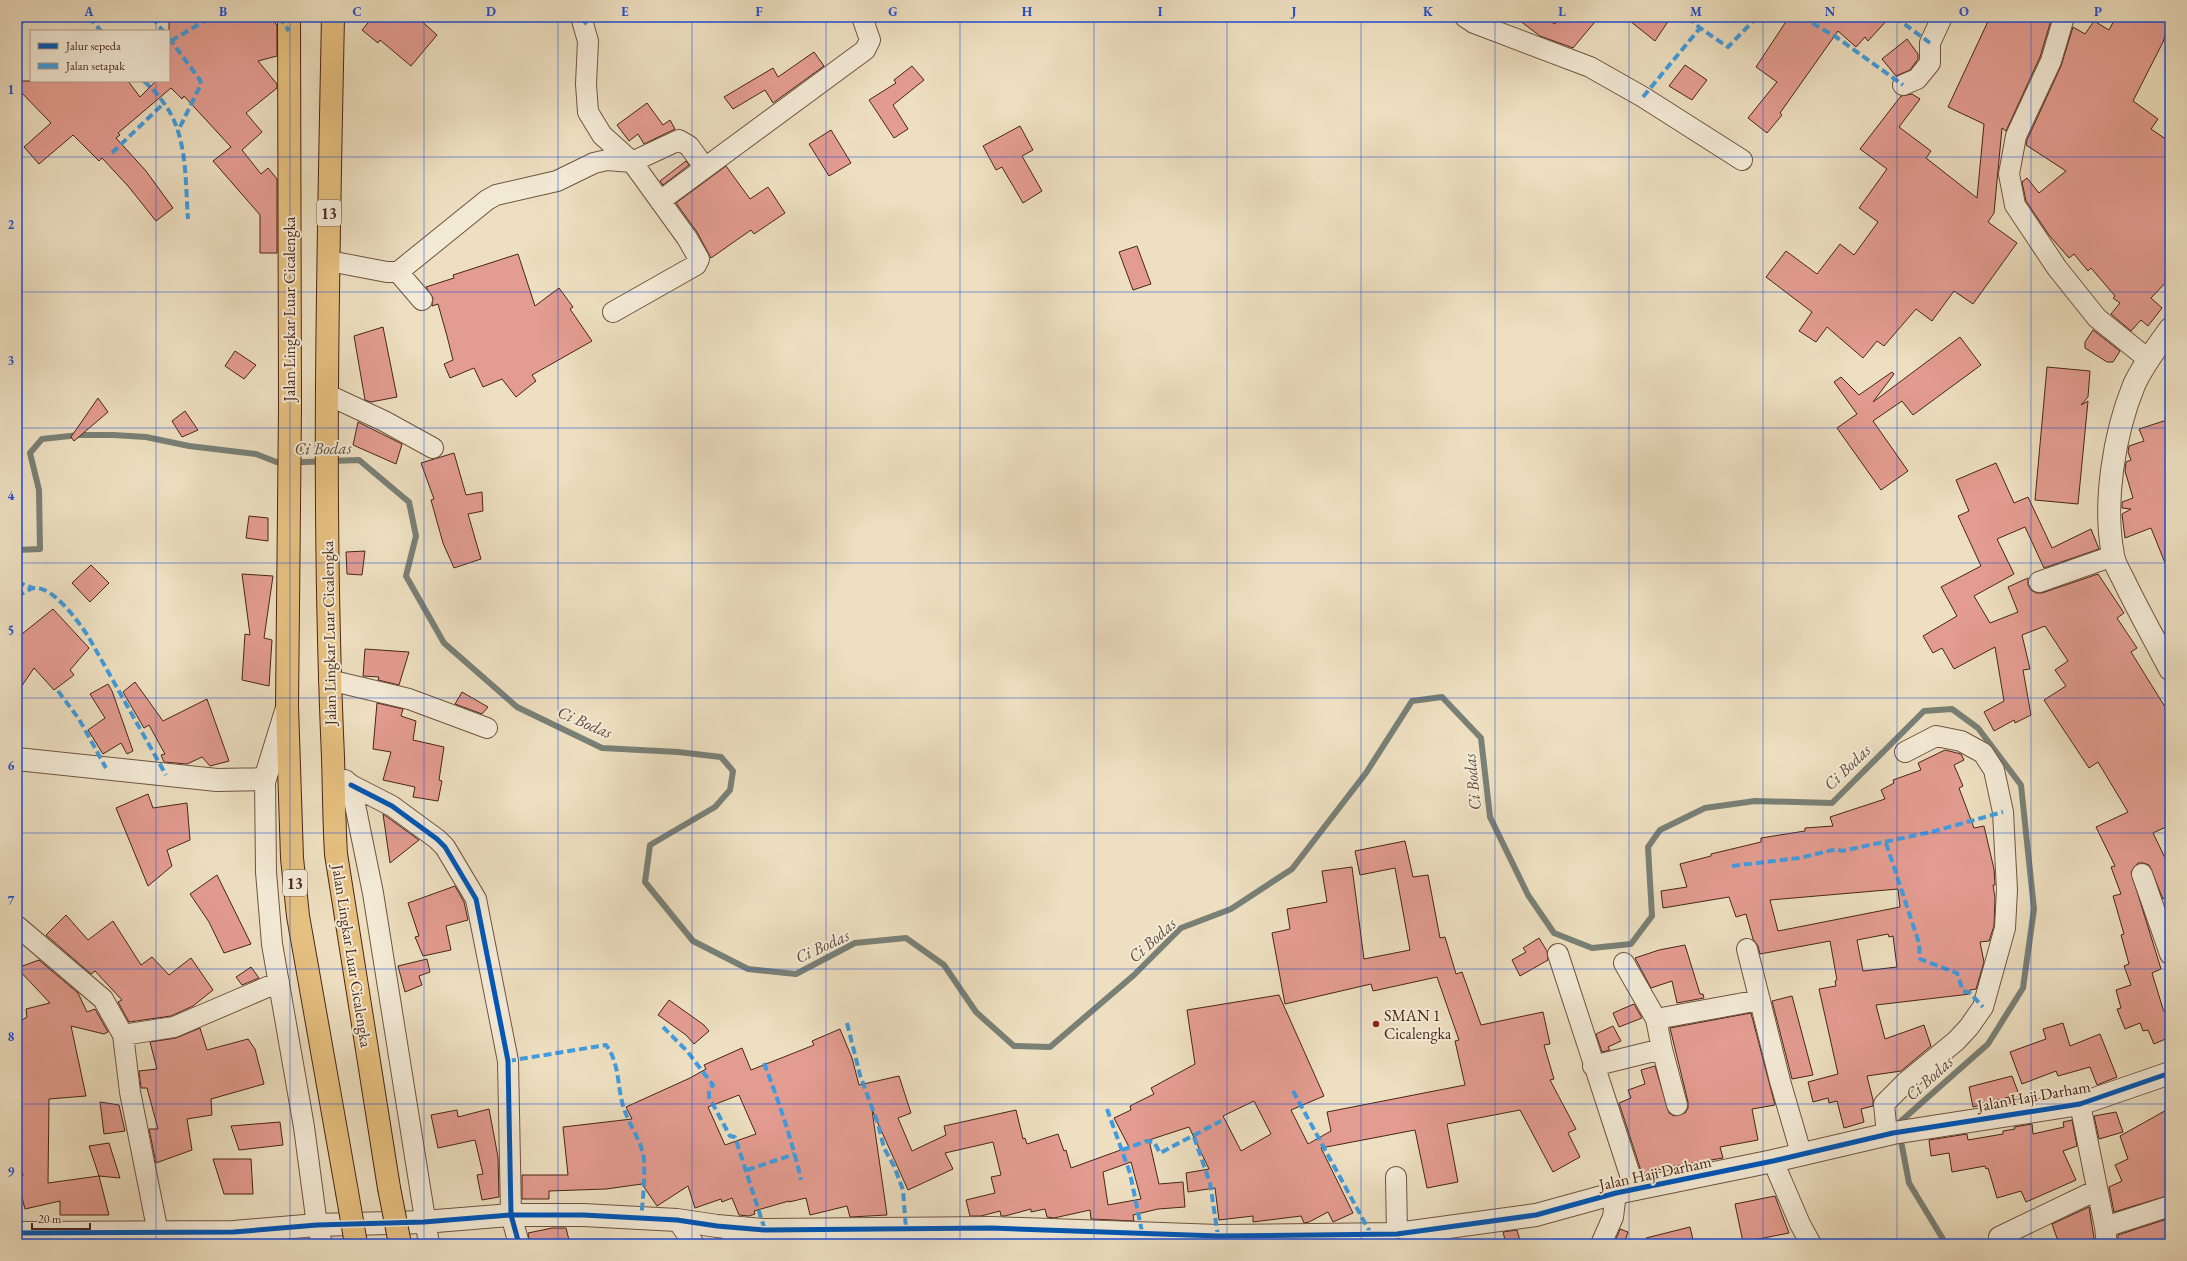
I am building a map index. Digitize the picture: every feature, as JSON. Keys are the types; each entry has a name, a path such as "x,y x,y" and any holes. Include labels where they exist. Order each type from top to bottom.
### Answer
{"highway":[{"name":"Jalan Lingkar Luar Cicalengka","path":"289,17 290,408 287,706 292,858 298,916 356,1244"},
{"name":"Jalan Lingkar Luar Cicalengka","path":"333,17 326,402 327,568 336,854 389,1188 400,1244"}],"street":[{"path":"660,201 866,50 870,40 862,17"},
{"path":"1465,17 1474,23 1590,67 1643,97 1742,160"},
{"path":"1902,85 1917,80 1930,63 1930,43 1942,17"},
{"path":"2064,17 2051,61 2016,136 2009,174 2015,205 2058,268 2098,318 2148,359"},
{"path":"586,19 588,41 586,84 588,112 602,135 632,162 687,238 697,256 698,262 613,312"},
{"path":"329,261 387,272 398,272 487,200 496,195 557,181 594,163 607,160 632,162 650,155 676,140 681,140 689,146 705,168"},
{"path":"398,272 422,300"},
{"path":"2170,329 2148,359 2135,384 2127,406 2115,452 2108,505 2113,556 2141,617 2170,669"},
{"path":"326,402 384,421 433,448"},
{"path":"2039,582 2113,556"},
{"path":"330,680 409,700 487,728"},
{"path":"287,706 265,779 266,872 272,944 304,1127 319,1235"},
{"path":"1890,1134 1884,1104 1906,1082 1956,1041 1969,1027 1983,1007 2006,928 2007,890 2003,812 1994,770 1983,753 1961,741 1936,736 1905,752"},
{"path":"17,759 217,780 265,779"},
{"path":"333,771 351,785 392,806 437,839 445,847 476,899 508,1061 511,1215 519,1244"},
{"path":"351,785 373,893 424,1222 429,1244"},
{"path":"2142,874 2170,954"},
{"path":"17,926 103,999 123,1035 130,1092 158,1233"},
{"path":"1747,949 1780,1081 1800,1153"},
{"path":"1558,954 1593,1066 1625,1192 1600,1244"},
{"path":"1624,963 1656,1019 1677,1105"},
{"path":"123,1035 174,1027 279,982"},
{"path":"1656,1019 1760,1000"},
{"path":"1593,1066 1662,1048"},
{"name":"Jalan Haji Darham","path":"17,1234 234,1232 319,1235 424,1222 511,1215 583,1215 677,1220 717,1226 831,1237 990,1228 1259,1240 1399,1239 1536,1215 1625,1192 1773,1161 1800,1153 1890,1134 2080,1104 2170,1073"},
{"path":"2080,1104 2106,1235 2170,1206"},
{"path":"1773,1161 1809,1244"},
{"path":"1396,1177 1399,1239"},
{"path":"1999,1237 2097,1190"},
{"path":"677,1220 694,1244"}],"lane":[{"path":"717,1226 736,1244"}],"building":[{"path":"169,17 269,17 277,25 277,56 258,61 277,84 277,88 246,113 262,132 242,150 261,174 268,168 277,179 277,253 260,253 260,215 213,161 231,147 184,96 182,99 171,88 118,133 120,135 116,138 146,171 173,208 156,221 128,186 102,158 99,161 73,135 39,164 24,147 51,123 17,88 17,81 129,82 140,97 155,82 170,82"},
{"path":"373,17 417,17 437,35 411,66 380,40 378,43 362,30"},
{"path":"1515,17 1547,17 1554,24 1564,17 1599,17 1573,48 1540,36"},
{"path":"1625,17 1671,17 1655,41"},
{"path":"1789,17 1890,17 1868,41 1865,37 1856,47 1838,31 1780,113 1782,115 1767,133 1748,118 1777,82 1756,67"},
{"path":"1990,17 2052,17 2040,57 2006,131 2002,128 1994,213 1988,222 2017,243 1973,304 1954,291 1932,321 1916,309 1884,346 1877,341 1863,358 1827,327 1816,342 1799,331 1812,312 1766,277 1786,251 1817,274 1840,244 1854,255 1878,222 1859,208 1887,169 1860,149 1901,96 1912,94 1920,99 1899,127 1931,151 1926,158 1977,198 1984,124 1948,107"},
{"path":"2116,17 2161,17 2170,20 2163,42 2133,101 2158,119 2151,129 2170,142 2170,278 2151,298 2162,308 2148,326 2141,320 2131,331 2111,314 2120,303 2113,298 2115,296 2091,268 2088,271 2074,254 2069,258 2049,235 2026,201 2022,182 2027,178 2039,193 2066,171 2026,145 2027,140 2061,66 2073,27 2085,34 2094,21 2109,30"},
{"path":"1907,39 1918,54 1918,59 1910,70 1896,76 1882,59"},
{"path":"814,52 824,66 773,103 765,90 733,109 724,97 773,68 778,77"},
{"path":"1685,65 1707,80 1692,100 1669,86"},
{"path":"912,66 924,80 893,105 908,129 894,138 869,100 896,83 894,80"},
{"path":"647,103 663,125 670,120 675,129 644,144 638,134 629,141 617,125"},
{"path":"1020,126 1033,150 1022,156 1042,191 1023,203 1002,167 996,170 983,146"},
{"path":"831,130 851,163 829,176 809,144"},
{"path":"686,161 689,165 663,185 660,181"},
{"path":"726,166 750,199 768,187 785,213 754,234 751,230 711,258 697,232 676,203"},
{"path":"1137,246 1151,284 1133,290 1119,252"},
{"path":"518,254 535,306 559,288 573,307 570,309 592,341 532,375 536,381 516,397 502,379 483,387 474,368 450,378 444,364 453,360 447,336 438,304 432,306 433,298 426,287 454,278 453,275"},
{"path":"383,327 397,397 371,402 365,400 354,336"},
{"path":"2093,330 2120,351 2113,362 2107,362 2085,348 2085,342"},
{"path":"1960,337 1981,365 1913,415 1902,401 1873,421 1908,471 1881,490 1837,428 1857,414 1834,382 1841,377 1859,395 1892,372 1894,374 1873,402"},
{"path":"235,351 256,365 244,379 225,366"},
{"path":"2047,367 2090,371 2088,397 2081,405 2088,401 2078,504 2035,500"},
{"path":"98,398 108,412 74,441 71,437"},
{"path":"185,411 198,430 182,437 172,421"},
{"path":"2170,419 2169,573 2151,528 2125,538 2122,514 2131,509 2122,508 2122,502 2133,498 2125,471 2126,462 2131,460 2128,452 2129,446 2144,441 2139,429"},
{"path":"358,422 402,444 396,464 353,445"},
{"path":"454,453 466,495 482,492 483,511 468,514 481,559 454,568 443,543 431,500 434,499 421,463"},
{"path":"1996,463 2014,503 2028,497 2052,548 2091,529 2099,549 2044,568 2025,527 1997,539 2014,574 1974,596 1990,623 2018,612 2008,587 2028,578 2028,585 2031,590 2036,593 2042,593 2098,574 2124,613 2117,618 2137,648 2131,652 2170,715 2170,825 2153,833 2170,868 2170,896 2163,899 2149,865 2138,863 2131,872 2161,969 2152,973 2163,1009 2170,1021 2170,1037 2154,1044 2148,1030 2143,1031 2140,1023 2125,1029 2117,1009 2121,1008 2116,990 2131,985 2124,966 2129,964 2121,935 2124,934 2113,896 2121,894 2111,867 2115,866 2096,827 2128,812 2098,762 2089,768 2044,700 2066,686 2055,670 2068,661 2045,626 2022,635 2030,669 2023,670 2031,715 2015,723 2014,720 1994,731 1984,712 2004,701 1995,647 1954,669 1942,648 1933,653 1923,636 1957,616 1941,587 1981,566 1958,516 1969,511 1956,480"},
{"path":"249,516 268,518 268,541 246,538"},
{"path":"365,551 362,575 347,574 346,552"},
{"path":"91,565 109,583 90,602 72,583"},
{"path":"242,574 273,576 264,638 272,640 269,686 242,680 245,634 250,635"},
{"path":"53,609 89,648 70,670 74,675 54,690 34,668 17,693 17,638"},
{"path":"365,649 409,652 399,685 378,680 379,677 363,676"},
{"path":"135,682 163,721 207,699 229,761 210,766 202,757 187,764 164,762 161,755 165,754 149,725 144,728 123,692"},
{"path":"108,684 112,691 133,751 127,754 121,743 103,754 88,730 105,718 90,694"},
{"path":"462,692 488,707 482,714 455,704"},
{"path":"377,703 403,709 401,716 416,721 413,740 444,747 439,780 442,781 438,801 413,797 415,787 383,780 391,752 373,749"},
{"path":"1945,750 1961,754 1964,760 1954,765 1963,786 1959,788 1974,828 1984,826 1994,869 1994,926 1989,941 1980,942 1984,962 1976,989 1970,990 1970,994 1876,1005 1885,1039 1924,1025 1931,1046 1901,1071 1867,1076 1873,1106 1861,1109 1864,1122 1844,1128 1837,1101 1829,1103 1828,1098 1813,1102 1808,1082 1838,1074 1819,989 1836,986 1835,981 1837,980 1830,941 1760,954 1758,946 1753,939 1746,914 1736,917 1729,897 1663,908 1661,891 1687,887 1680,864 1711,856 1711,854 1761,842 1761,838 1805,831 1805,828 1833,826 1830,817 1885,799 1881,790 1894,783 1893,780 1921,770 1918,763","holes":["1898,889 1900,907 1778,931 1770,900","1888,934 1889,937 1893,936 1897,967 1863,971 1857,940"]},
{"path":"148,794 153,808 187,803 190,840 167,850 172,866 148,886 116,808"},
{"path":"383,814 419,840 390,863"},
{"path":"1405,841 1413,877 1428,875 1440,938 1445,937 1456,974 1462,972 1481,1025 1543,1012 1550,1044 1544,1045 1554,1079 1550,1080 1576,1129 1568,1133 1580,1157 1553,1172 1520,1110 1447,1124 1458,1182 1427,1188 1415,1130 1321,1148 1353,1213 1333,1222 1328,1212 1304,1223 1301,1216 1253,1222 1253,1216 1219,1220 1215,1188 1188,1192 1186,1173 1209,1169 1189,1127 1149,1140 1159,1184 1183,1182 1185,1207 1158,1209 1133,1215 1134,1221 1091,1219 1090,1210 1054,1218 1047,1217 1045,1209 1031,1212 1031,1209 1005,1216 1001,1216 1000,1211 981,1216 970,1216 966,1200 995,1193 991,1177 1001,1175 993,1142 945,1153 953,1169 908,1190 872,1110 887,1215 850,1217 847,1206 810,1215 806,1198 789,1201 754,1211 755,1214 749,1216 739,1215 732,1198 722,1202 721,1199 695,1208 688,1186 657,1206 642,1184 606,1189 549,1191 549,1199 522,1199 522,1175 568,1175 563,1127 632,1119 626,1107 690,1078 706,1069 704,1065 742,1048 751,1070 814,1045 812,1041 840,1029 852,1058 859,1085 899,1076 911,1113 898,1118 912,1151 946,1135 944,1126 1016,1110 1023,1139 1025,1138 1027,1144 1058,1134 1064,1151 1066,1150 1071,1168 1129,1147 1114,1118 1131,1110 1130,1106 1154,1094 1151,1088 1195,1064 1187,1010 1279,995 1324,1096 1291,1110 1308,1144 1331,1131 1327,1112 1465,1085 1455,1041 1459,1040 1437,977 1373,991 1371,984 1285,1004 1272,933 1290,929 1287,909 1327,902 1322,871 1352,867 1364,959 1410,950 1395,868 1360,875 1355,851","holes":["739,1095 756,1134 725,1145 708,1107","1254,1101 1271,1134 1241,1151 1223,1116","1131,1162 1141,1199 1108,1205 1103,1172"]},
{"path":"217,875 251,944 224,953 209,922 190,894"},
{"path":"455,886 464,902 468,920 446,926 451,950 423,956 415,937 419,936 408,903"},
{"path":"66,915 88,940 113,921 141,965 152,957 169,975 191,958 213,990 193,1006 171,1016 129,1022 118,1002 122,1000 95,971 91,974 46,935"},
{"path":"1539,938 1547,951 1548,960 1520,976 1512,960 1526,952 1523,948"},
{"path":"1685,945 1700,994 1703,994 1704,998 1677,1003 1672,981 1651,988 1635,958 1659,950"},
{"path":"427,959 430,972 419,976 422,985 405,992 398,966"},
{"path":"39,960 78,993 87,1012 95,1009 108,1032 104,1034 71,1026 86,1096 49,1099 48,1183 99,1176 109,1215 60,1215 60,1201 25,1209 17,1178 23,1176 17,1146 17,1023 27,1017 26,1009 50,1003 17,968"},
{"path":"251,967 259,978 242,985 236,977"},
{"path":"1792,996 1813,1075 1792,1079 1772,1001"},
{"path":"669,1000 704,1025 709,1031 694,1044 686,1035 658,1015"},
{"path":"1634,1004 1642,1018 1619,1027 1613,1013"},
{"path":"1751,1013 1775,1105 1752,1109 1758,1140 1720,1147 1723,1158 1669,1167 1642,1174 1619,1103 1631,1098 1628,1090 1645,1084 1641,1070 1655,1066 1669,1113 1674,1116 1685,1113 1688,1108 1688,1102 1670,1028"},
{"path":"2063,1023 2070,1046 2100,1034 2117,1077 2097,1085 2090,1067 2058,1076 2056,1071 2022,1084 2010,1052 2046,1039 2043,1029"},
{"path":"1613,1026 1621,1041 1608,1047 1610,1050 1602,1052 1596,1034"},
{"path":"200,1028 207,1050 248,1039 255,1049 264,1084 211,1099 212,1115 187,1119 192,1150 156,1163 149,1129 158,1129 147,1088 141,1088 139,1071 157,1069 150,1042 176,1038"},
{"path":"2012,1076 2021,1100 2010,1102 2009,1097 1973,1107 1969,1087"},
{"path":"100,1102 119,1105 125,1131 104,1134"},
{"path":"2170,1108 2170,1195 2114,1212 2109,1187 2122,1181 2115,1165 2128,1159 2120,1136"},
{"path":"489,1109 498,1157 499,1197 482,1200 477,1175 483,1174 475,1140 438,1148 431,1115 457,1110 458,1117"},
{"path":"2116,1112 2123,1132 2099,1139 2094,1116"},
{"path":"2072,1120 2077,1146 2063,1151 2076,1180 2026,1202 2021,1191 1997,1198 1988,1168 1986,1169 1985,1166 1952,1172 1949,1153 1931,1156 1929,1140 1967,1134 1968,1140 2003,1134 2003,1131 2015,1129 2014,1127 2032,1124 2033,1134 2064,1127 2063,1122"},
{"path":"280,1122 283,1145 239,1150 231,1126"},
{"path":"109,1143 120,1178 99,1176 89,1146"},
{"path":"213,1159 251,1159 253,1194 224,1194"},
{"path":"1775,1196 1789,1233 1743,1242 1735,1204"},
{"path":"2089,1207 2095,1244 2059,1244 2052,1224"},
{"path":"2170,1218 2170,1239 2152,1244 2118,1244 2118,1235"},
{"path":"1690,1227 1694,1244 1647,1244 1646,1238"},
{"path":"552,1228 566,1228 570,1244 530,1244 528,1233"},
{"path":"1620,1229 1628,1232 1624,1244 1614,1244"},
{"path":"1517,1230 1521,1244 1506,1244 1503,1232"}],"waterway":[{"name":"Ci Bodas","path":"17,550 40,549 39,490 30,453 42,439 79,435 146,437 189,446 256,454 279,463 359,460 409,502 416,536 406,576 444,643 517,707 602,748 678,752 721,757 733,771 730,790 715,807 650,845 645,882 693,941 748,969 796,974 855,943 906,938 944,965 976,1012 1014,1046 1050,1047 1134,975 1181,928 1231,909 1292,869 1366,773 1412,701 1442,697 1481,738 1490,817 1528,895 1554,933 1592,948 1631,944 1652,916 1648,847 1660,830 1705,808 1755,801 1832,803 1924,711 1952,709 1978,728 2021,785 2034,909 2023,988 1988,1044 1901,1121 1900,1127"},
{"name":"Ci Bodas","path":"1900,1136 1909,1183 1946,1244"}],"marked path":[{"path":"17,28 27,17"},
{"path":"89,17 100,30"},
{"path":"152,17 162,30"},
{"path":"171,41 211,17"},
{"path":"279,17 289,31"},
{"path":"584,24 591,17"},
{"path":"1688,17 1700,28 1728,47 1757,17"},
{"path":"1802,17 1836,37 1903,85"},
{"path":"1895,17 1930,43"},
{"path":"1643,97 1700,28"},
{"path":"170,39 200,80 201,84 178,131"},
{"path":"145,82 161,99 177,128 184,158 188,219"},
{"path":"112,153 164,103"},
{"path":"17,582 33,588"},
{"path":"17,596 34,588 41,589 57,598 72,614 88,636 166,775"},
{"path":"58,691 79,719 106,768"},
{"path":"1732,866 1799,858 1837,849 1842,851 1931,832 2003,812"},
{"path":"1886,843 1919,943 1920,959 1957,973 1963,991 1970,993 1983,1007"},
{"path":"847,1023 860,1075 878,1124 884,1148 894,1166 903,1190 906,1229"},
{"path":"663,1027 687,1051 713,1085 709,1091 709,1097 730,1136 735,1137 765,1230"},
{"path":"508,1061 606,1045 614,1060 624,1109 639,1141 643,1154 644,1182 641,1218"},
{"path":"764,1063 785,1121 801,1180"},
{"path":"1293,1091 1371,1234"},
{"path":"1107,1109 1130,1173 1142,1232"},
{"path":"1122,1150 1147,1141 1154,1142 1160,1153 1221,1121"},
{"path":"1194,1137 1210,1183 1218,1236"},
{"path":"747,1170 795,1154"},
{"path":"1397,1234 1400,1244"}],"cycle path":[{"path":"351,785 392,806 437,839 445,847 476,899 508,1061 511,1215 519,1244"},
{"path":"17,1233 234,1232 317,1225 424,1222 511,1215 583,1215 677,1220 717,1226 765,1230 991,1228 1218,1236 1397,1234 1536,1215 1616,1193 1773,1161 1893,1133 2080,1104 2170,1073"}],"place":[{"name":"SMAN 1 Cicalengka","path":"1376,1024"}]}
